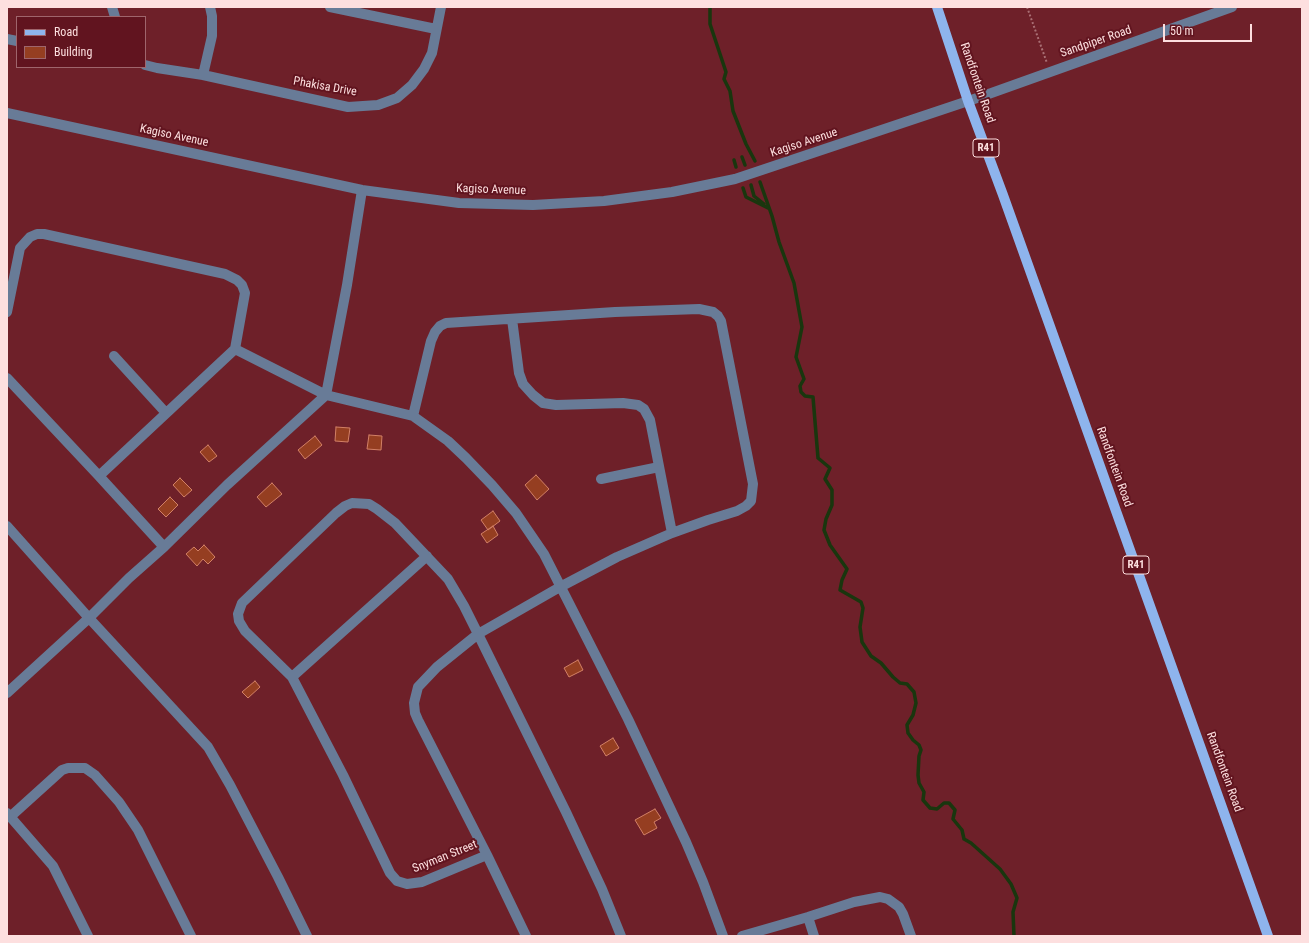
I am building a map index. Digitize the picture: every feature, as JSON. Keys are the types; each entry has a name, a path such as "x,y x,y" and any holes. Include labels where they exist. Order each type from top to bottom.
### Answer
{"main road":[{"name":"Randfontein Road","path":"937,7 968,101 1014,225 1268,936"}],"street":[{"path":"203,75 212,36 212,16 210,7"},
{"path":"330,7 436,29"},
{"name":"Phakisa Drive","path":"146,65 203,75 348,107 378,105 397,98 412,85 424,69 432,52 441,7"},
{"name":"Sandpiper Road","path":"968,101 1232,7"},
{"name":"Kagiso Avenue","path":"7,114 362,190 459,203 533,205 604,201 665,193 735,179 968,101"},
{"path":"7,692 89,618 227,485 326,395 362,190"},
{"path":"7,312 20,248 30,237 37,234 44,234 204,268 225,274 238,280 242,285 245,293 235,349 99,476"},
{"name":"Snyman Street","path":"427,556 395,522 377,509 369,504 352,503 336,513 242,603 238,614 239,621 245,631 292,677 343,775 390,873 397,881 407,884 422,882 487,855 415,713 414,703 418,687 425,678 478,634 560,587 617,557 672,533 737,511 751,501 753,494 753,484 723,326 718,316 706,310 699,310 615,312 512,319"},
{"path":"412,416 431,342 435,332 440,326 446,323 454,322 512,319 519,373 523,384 543,403 551,405 623,403 638,405 644,409 650,420 672,533"},
{"path":"235,349 326,395 412,416 448,441 492,485 530,532 544,554 670,805 703,882 723,936"},
{"path":"114,356 166,413"},
{"path":"7,378 164,547"},
{"path":"601,479 659,467"},
{"path":"7,526 89,618 208,747 230,785 307,936"},
{"path":"292,677 427,556 448,579 464,606 566,812 602,889 621,936"},
{"path":"88,936 53,866 9,815 62,770 68,768 85,768 95,775 119,802 138,830 191,936"},
{"path":"487,855 526,936"},
{"path":"742,936 873,897 888,898 899,907 911,936"},
{"path":"808,917 814,936"}],"path":[{"path":"1027,7 1050,72"}],"building":[{"path":"336,427 350,428 348,442 335,441"},
{"path":"369,435 382,436 381,450 367,449"},
{"path":"315,436 322,445 305,459 298,450"},
{"path":"208,445 217,456 209,462 200,452"},
{"path":"536,475 549,489 537,500 525,485"},
{"path":"180,478 192,490 184,497 173,485"},
{"path":"272,483 282,494 266,507 257,497"},
{"path":"170,497 178,505 166,517 158,509"},
{"path":"493,511 500,521 488,530 481,520"},
{"path":"493,526 498,535 487,543 481,534"},
{"path":"204,545 215,557 208,564 203,559 197,566 186,554 194,547 198,551"},
{"path":"578,660 583,670 569,677 564,668"},
{"path":"255,681 260,687 248,698 242,692"},
{"path":"613,738 619,748 606,756 600,746"},
{"path":"655,809 661,818 654,822 657,828 644,835 635,820"}],"waterway":[{"path":"710,7 710,24 726,72 724,79 730,91 733,111 746,144 755,161"},
{"path":"742,157 745,165"},
{"path":"734,160 736,167"},
{"path":"760,182 794,283 802,327 796,357 804,379 800,386 801,392 805,396 813,397 818,458 830,468 825,479 832,490 832,505 826,519 824,530 830,545 847,569 842,580 840,590 861,602 863,608 860,627 862,642 871,656 881,663 900,683 907,684 914,692 916,703 913,715 907,725 908,733 919,745 921,750 919,756 918,775 919,783 924,792 923,800 930,808 937,809 944,803 949,803 955,810 953,819 962,830 964,839 971,843 1000,869 1011,884 1017,898 1013,912 1014,936"},
{"path":"751,185 754,196 764,204"},
{"path":"743,188 746,197 768,208"}]}
